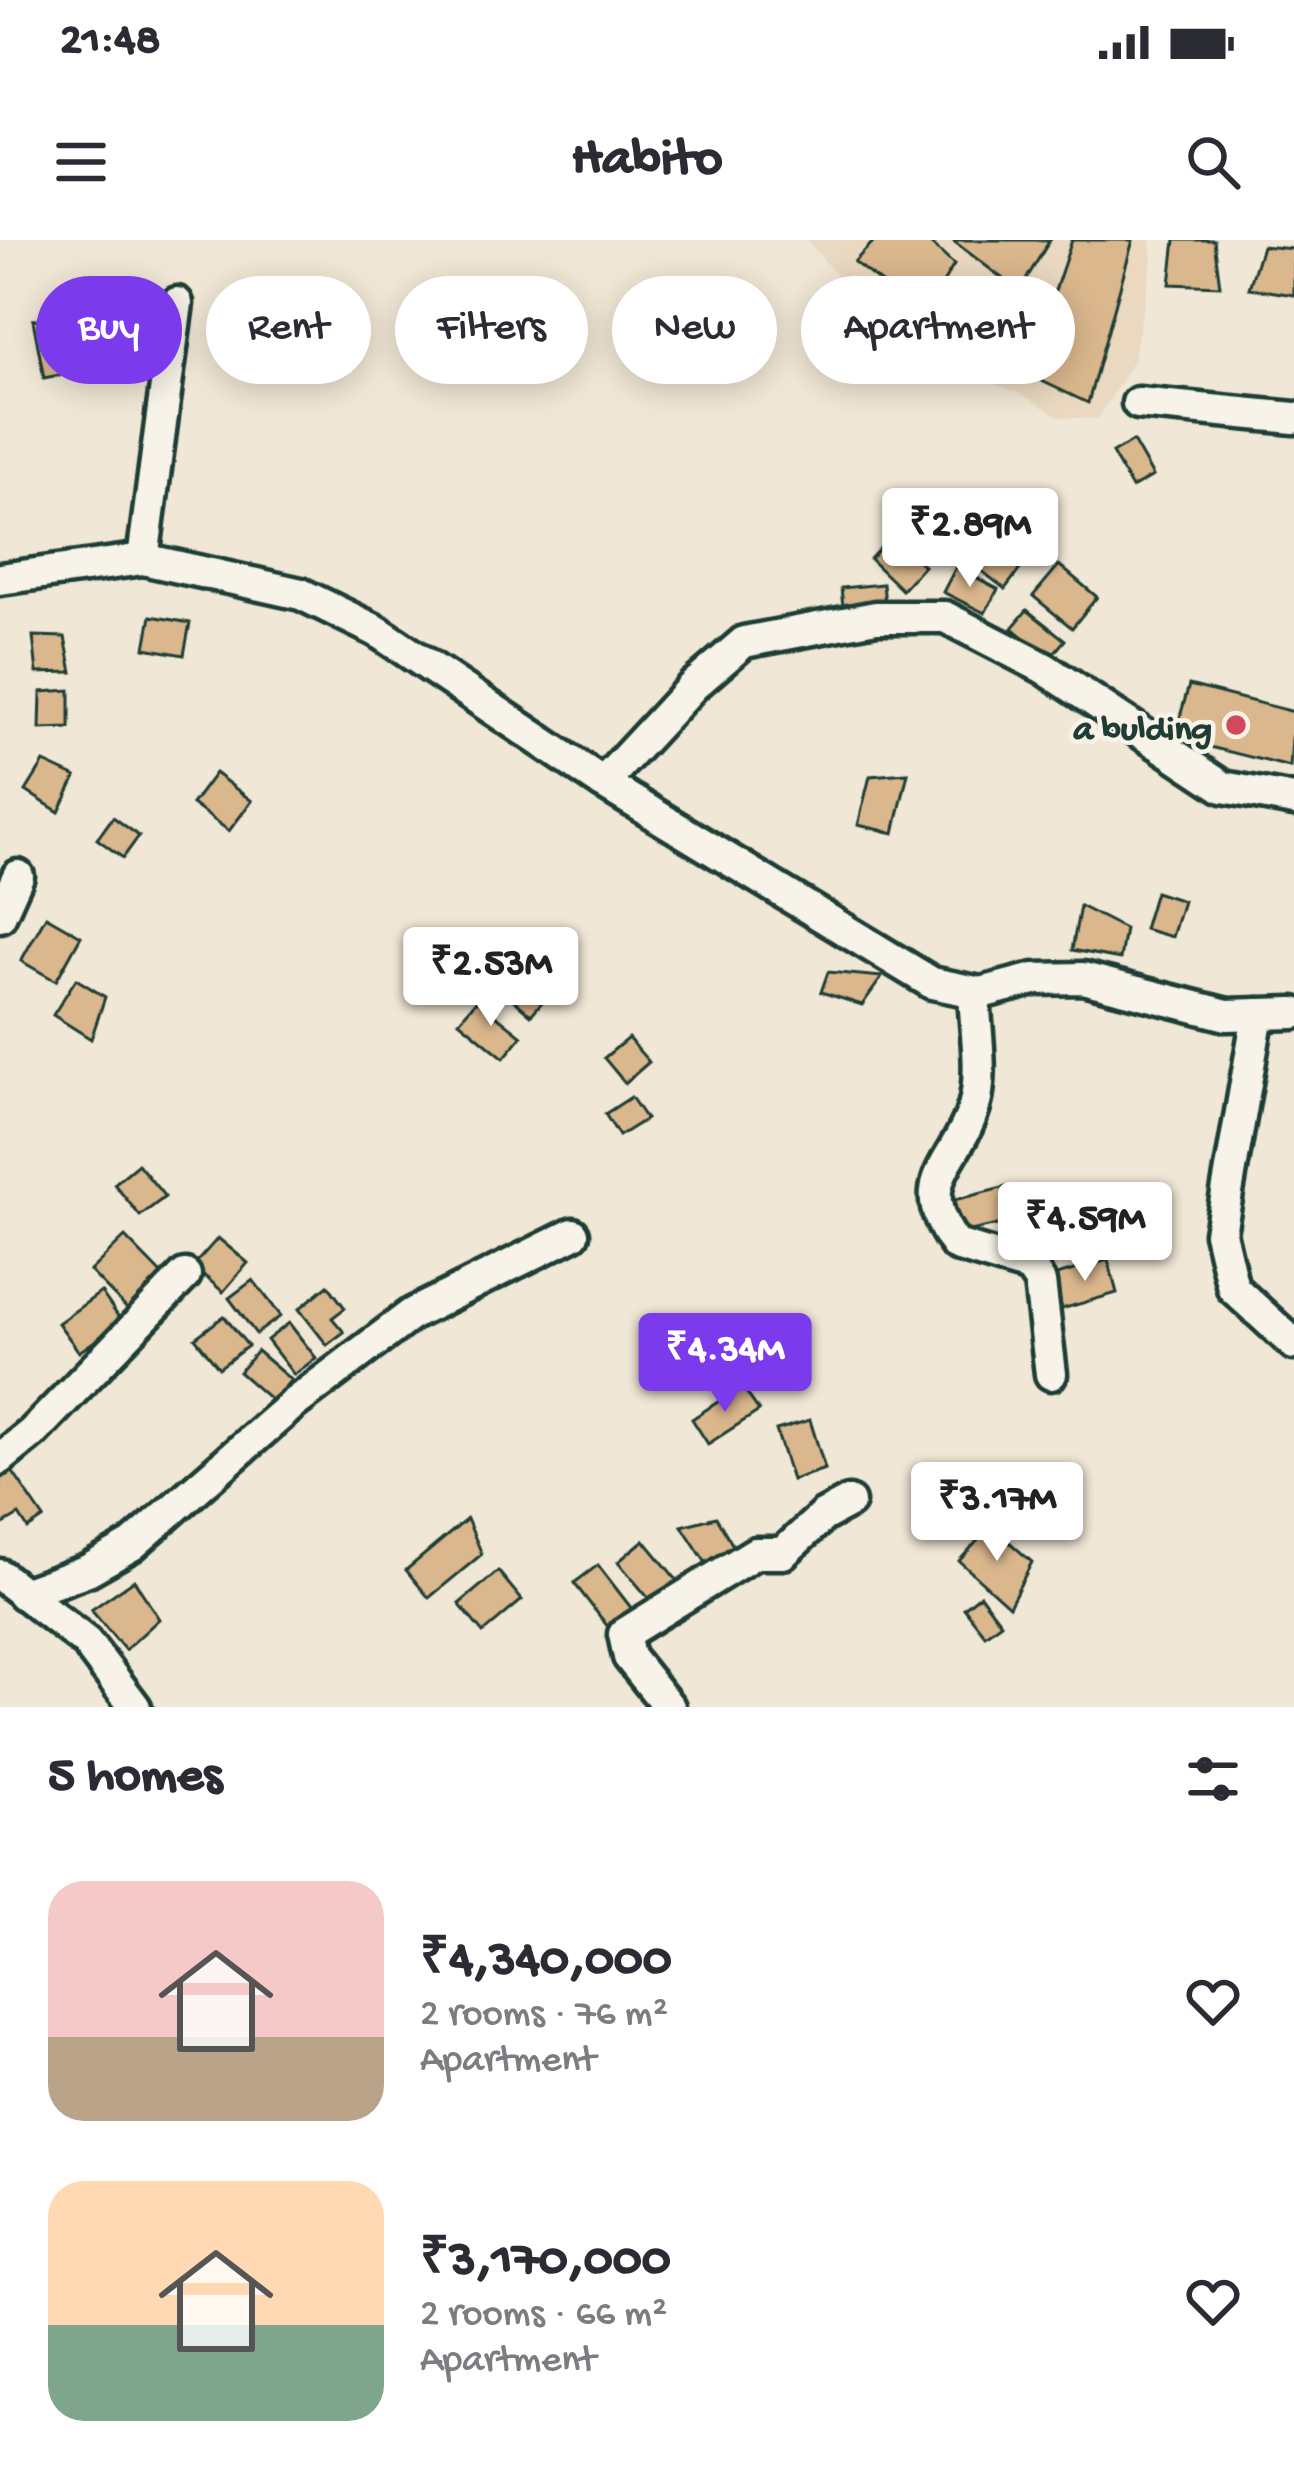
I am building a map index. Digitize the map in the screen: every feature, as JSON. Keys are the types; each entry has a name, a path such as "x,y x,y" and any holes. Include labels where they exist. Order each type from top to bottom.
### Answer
{"street":[{"path":"143,559 166,384"},
{"path":"1138,403 1294,418"},
{"path":"0,579 143,559 301,594 358,621 603,783 916,976 974,992 1058,976 1083,977 1226,1015 1294,1012"},
{"path":"603,783 693,686 744,642 876,617 945,617 1044,668 1223,787 1294,800"},
{"path":"0,916 18,876"},
{"path":"974,992 976,1100 942,1165 935,1197 938,1215 956,1246 1030,1267 1040,1282 1051,1374"},
{"path":"1258,1014 1220,1233 1233,1288 1294,1344"},
{"path":"12,1585 88,1570 132,1545 293,1405 412,1314 573,1234"},
{"path":"0,1459 34,1432 185,1275"},
{"path":"669,1707 629,1657 624,1634 755,1553 783,1553 823,1516 848,1502"},
{"path":"12,1585 86,1642 135,1707"}],"shaded area":[{"path":"807,240 1150,240 1152,262 1133,361 1098,419 1059,417 1020,393 993,384 1075,384 1075,276 837,276"}],"building":[{"path":"875,240 927,240 954,265 947,276 872,276 854,262"},
{"path":"952,240 1050,240 1028,276 999,276"},
{"path":"1072,240 1133,240 1088,403 1048,384 1075,384 1075,276 1060,276"},
{"path":"1175,240 1214,240 1220,286 1170,284"},
{"path":"1262,246 1294,249 1294,295 1249,288"},
{"path":"1133,441 1153,476 1132,488 1112,453"},
{"path":"918,506 959,534 939,562 899,534"},
{"path":"991,534 1027,560 1005,589 970,562"},
{"path":"891,536 924,566 902,590 870,559"},
{"path":"1059,565 1097,597 1072,628 1033,596"},
{"path":"956,567 998,589 985,613 943,592"},
{"path":"883,584 885,603 843,607 841,588"},
{"path":"1027,610 1065,640 1049,659 1012,628"},
{"path":"151,616 190,623 184,655 145,648"},
{"path":"33,636 65,637 72,672 37,673"},
{"name":"a bulding","path":"1189,685 1294,712 1290,767 1174,738"},
{"path":"70,690 70,728 40,729 41,692"},
{"path":"44,762 76,777 59,812 26,791"},
{"path":"215,773 252,801 229,831 192,804"},
{"path":"908,773 894,833 858,825 870,776"},
{"path":"113,817 139,836 123,858 97,839"},
{"path":"1155,892 1183,901 1172,937 1144,929"},
{"path":"1080,906 1125,929 1120,959 1072,950"},
{"path":"46,916 81,936 56,981 21,961"},
{"path":"516,952 556,986 531,1015 491,981"},
{"path":"828,972 882,977 862,1005 821,992"},
{"path":"76,979 105,997 91,1039 53,1015"},
{"path":"477,1000 522,1036 504,1058 459,1021"},
{"path":"628,1038 649,1062 625,1083 604,1058"},
{"path":"631,1097 646,1119 619,1136 605,1114"},
{"path":"138,1164 165,1197 140,1216 114,1184"},
{"path":"1006,1187 1015,1221 962,1233 954,1200"},
{"path":"125,1237 162,1275 127,1309 90,1271"},
{"path":"218,1238 248,1263 223,1292 193,1266"},
{"path":"1108,1260 1117,1293 1062,1309 1053,1276"},
{"path":"253,1280 281,1316 256,1334 229,1298"},
{"path":"328,1285 345,1308 332,1318 344,1332 327,1345 299,1309"},
{"path":"101,1292 122,1322 79,1352 58,1323"},
{"path":"224,1316 248,1346 219,1368 195,1338"},
{"path":"289,1323 316,1358 294,1375 267,1340"},
{"path":"257,1351 291,1380 272,1401 239,1372"},
{"path":"742,1386 759,1411 708,1444 692,1419"},
{"path":"810,1420 825,1469 792,1480 776,1430"},
{"path":"12,1471 44,1518 28,1529 19,1515 0,1526 0,1479"},
{"path":"716,1517 735,1549 708,1566 682,1526"},
{"path":"467,1519 482,1554 429,1598 406,1570"},
{"path":"991,1526 1032,1562 1009,1606 959,1561"},
{"path":"644,1540 681,1585 656,1607 618,1562"},
{"path":"598,1565 632,1609 608,1627 574,1583"},
{"path":"498,1571 522,1600 483,1633 459,1604"},
{"path":"134,1580 159,1619 125,1650 91,1610"},
{"path":"980,1595 1001,1623 985,1635 964,1608"}],"place":[{"name":"a bulding","path":"1236,725"}]}
